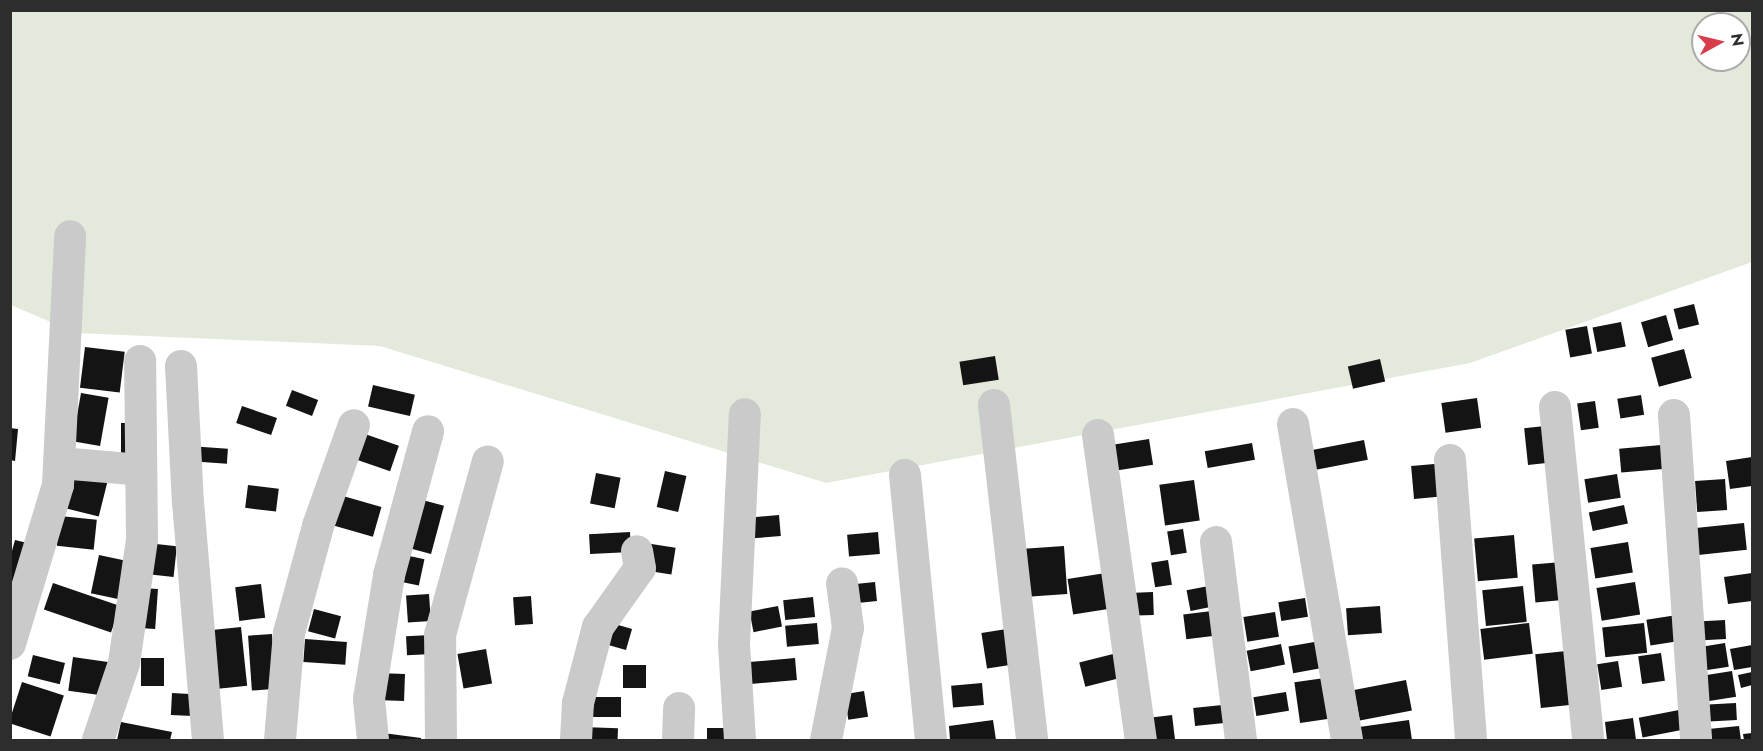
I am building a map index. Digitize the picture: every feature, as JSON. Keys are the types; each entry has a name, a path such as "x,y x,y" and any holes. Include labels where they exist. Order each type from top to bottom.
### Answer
{"street":[{"path":"10,644 58,485 70,236"},
{"path":"98,741 124,663 142,539 140,361"},
{"path":"181,366 188,502 208,741"},
{"path":"994,405 1032,741"},
{"path":"1554,407 1588,741"},
{"path":"740,741 734,644 745,414"},
{"path":"1674,415 1696,741"},
{"path":"1293,424 1347,741"},
{"path":"280,741 289,633 318,526 354,425"},
{"path":"373,741 369,699 389,574 428,431"},
{"path":"1098,435 1141,741"},
{"path":"1450,460 1471,741"},
{"path":"441,741 440,635 488,461"},
{"path":"60,463 141,470"},
{"path":"905,475 931,741"},
{"path":"1216,542 1241,741"},
{"path":"576,741 578,703 598,627 640,568 637,551"},
{"path":"826,741 848,628 842,583"},
{"path":"678,741 679,708"}],"shaded area":[{"path":"11,11 1752,11 1752,262 1470,363 826,483 380,346 76,333 11,305"}],"building":[{"path":"1694,304 1699,324 1679,329 1674,309"},
{"path":"1666,315 1673,340 1648,347 1641,322"},
{"path":"1621,322 1626,347 1597,352 1593,328"},
{"path":"1587,326 1592,354 1570,357 1565,330"},
{"path":"85,347 125,352 120,393 80,388"},
{"path":"1684,349 1692,378 1659,387 1651,358"},
{"path":"995,356 999,380 963,385 959,362"},
{"path":"1380,359 1385,381 1353,389 1348,366"},
{"path":"373,385 415,395 410,416 368,406"},
{"path":"292,390 318,400 312,416 286,406"},
{"path":"81,393 109,398 100,446 72,441"},
{"path":"1641,395 1644,415 1620,419 1617,399"},
{"path":"1477,398 1481,428 1446,433 1441,403"},
{"path":"1595,401 1599,428 1581,430 1577,404"},
{"path":"242,406 277,418 271,435 236,423"},
{"path":"121,423 139,423 121,463"},
{"path":"1554,425 1558,462 1528,465 1524,428"},
{"path":"10,428 18,429 15,461 10,460"},
{"path":"362,433 399,446 390,471 353,459"},
{"path":"1149,439 1153,465 1106,472 1102,447"},
{"path":"1364,440 1368,460 1315,470 1311,450"},
{"path":"1252,443 1255,460 1208,468 1205,451"},
{"path":"1661,445 1663,469 1621,473 1619,449"},
{"path":"189,446 228,449 227,464 188,461"},
{"path":"1752,457 1752,486 1730,489 1726,461"},
{"path":"1446,463 1449,496 1414,499 1411,466"},
{"path":"65,470 108,481 99,517 56,506"},
{"path":"665,471 686,476 678,512 657,507"},
{"path":"596,473 621,478 615,508 590,503"},
{"path":"1617,474 1621,498 1588,503 1584,479"},
{"path":"1725,479 1727,510 1697,512 1695,481"},
{"path":"1194,480 1200,521 1165,525 1159,485"},
{"path":"248,485 279,489 276,512 245,508"},
{"path":"343,496 381,507 373,537 334,526"},
{"path":"415,498 444,506 431,554 402,546"},
{"path":"1624,505 1628,524 1593,531 1589,512"},
{"path":"779,515 781,536 753,538 751,517"},
{"path":"60,516 97,520 94,550 57,546"},
{"path":"1744,523 1747,550 1696,555 1693,528"},
{"path":"1183,529 1187,553 1171,555 1167,532"},
{"path":"630,532 631,552 590,554 589,534"},
{"path":"878,532 880,554 849,557 847,535"},
{"path":"1514,535 1518,578 1478,581 1474,538"},
{"path":"15,540 36,545 10,597 10,558"},
{"path":"1628,542 1633,573 1595,579 1590,548"},
{"path":"147,543 177,546 174,577 144,574"},
{"path":"645,543 676,548 671,575 641,570"},
{"path":"1064,546 1067,594 1027,597 1024,549"},
{"path":"400,554 424,559 419,586 394,580"},
{"path":"99,555 128,561 120,599 91,593"},
{"path":"1168,560 1172,585 1155,587 1151,563"},
{"path":"1562,562 1565,600 1535,602 1532,565"},
{"path":"1112,572 1118,608 1073,615 1068,579"},
{"path":"1752,573 1752,601 1728,604 1724,577"},
{"path":"875,582 877,601 848,604 846,585"},
{"path":"1635,582 1640,615 1602,621 1596,588"},
{"path":"53,583 120,606 111,633 44,609"},
{"path":"261,584 265,618 239,621 235,587"},
{"path":"1214,585 1218,606 1191,611 1187,590"},
{"path":"1523,586 1527,622 1486,626 1482,590"},
{"path":"142,588 158,589 155,629 139,628"},
{"path":"1153,592 1154,615 1136,616 1135,593"},
{"path":"429,594 431,621 408,623 406,596"},
{"path":"531,596 533,624 515,625 513,597"},
{"path":"813,597 815,617 785,620 783,600"},
{"path":"1305,598 1308,617 1281,621 1278,602"},
{"path":"778,606 782,627 754,632 750,612"},
{"path":"1380,606 1382,633 1348,635 1346,608"},
{"path":"314,609 341,616 335,638 308,631"},
{"path":"1220,610 1223,635 1186,639 1183,615"},
{"path":"1275,612 1279,637 1247,642 1243,617"},
{"path":"1677,615 1681,641 1650,646 1646,620"},
{"path":"1725,620 1726,639 1703,640 1702,621"},
{"path":"608,622 632,629 626,650 602,643"},
{"path":"817,623 819,644 787,647 785,626"},
{"path":"1529,623 1533,654 1484,660 1480,629"},
{"path":"1644,623 1647,653 1605,657 1602,627"},
{"path":"241,627 247,686 218,689 212,630"},
{"path":"1013,628 1019,664 987,669 981,633"},
{"path":"272,634 276,689 252,691 248,636"},
{"path":"431,635 432,654 407,655 406,636"},
{"path":"305,639 347,642 345,665 303,662"},
{"path":"1320,641 1325,668 1293,673 1288,647"},
{"path":"1725,643 1729,667 1704,671 1700,647"},
{"path":"1281,644 1285,665 1251,671 1247,651"},
{"path":"1752,645 1752,667 1734,670 1730,649"},
{"path":"486,649 492,683 464,689 457,654"},
{"path":"1576,650 1582,704 1541,708 1535,654"},
{"path":"1121,652 1127,676 1085,687 1079,662"},
{"path":"1661,653 1665,681 1642,684 1638,656"},
{"path":"33,655 65,663 60,684 28,676"},
{"path":"73,657 110,662 105,696 68,691"},
{"path":"141,658 164,658 164,686 141,686"},
{"path":"795,658 797,680 751,684 749,662"},
{"path":"1618,661 1622,687 1601,690 1597,664"},
{"path":"623,665 646,665 646,688 623,688"},
{"path":"1732,671 1736,697 1704,702 1700,676"},
{"path":"1752,672 1752,685 1741,688 1738,675"},
{"path":"377,673 405,674 404,701 376,700"},
{"path":"1332,677 1338,718 1300,723 1294,682"},
{"path":"1406,680 1412,710 1360,721 1354,690"},
{"path":"22,682 64,696 51,736 10,723"},
{"path":"982,683 984,705 953,708 951,686"},
{"path":"864,691 868,717 848,720 844,694"},
{"path":"1286,692 1289,711 1256,716 1253,697"},
{"path":"172,693 194,694 193,716 171,715"},
{"path":"593,697 621,697 621,717 593,717"},
{"path":"1736,703 1737,720 1700,722 1699,705"},
{"path":"1232,704 1234,722 1195,726 1193,708"},
{"path":"1679,710 1683,730 1643,737 1639,718"},
{"path":"1172,715 1175,740 1150,740 1147,718"},
{"path":"1633,718 1636,740 1607,740 1605,722"},
{"path":"993,720 996,740 950,740 949,726"},
{"path":"1409,720 1412,740 1361,740 1359,727"},
{"path":"121,722 172,732 170,740 117,740"},
{"path":"1739,726 1741,740 1699,740 1698,730"},
{"path":"582,727 618,728 618,740 582,740"},
{"path":"707,728 738,728 738,740 707,740"},
{"path":"383,733 421,738 421,740 382,740"},
{"path":"1752,733 1752,740 1744,740 1743,734"}]}
